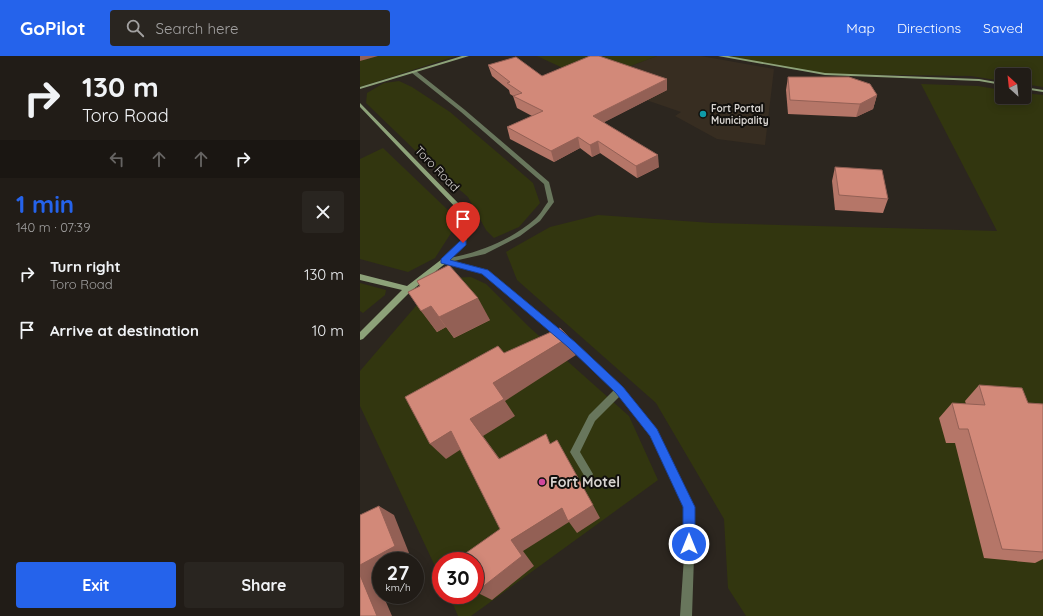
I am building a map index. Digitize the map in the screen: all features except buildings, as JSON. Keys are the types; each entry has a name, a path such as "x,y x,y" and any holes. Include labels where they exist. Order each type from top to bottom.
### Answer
{"main road":[{"path":"360,88 459,57 467,56"},
{"path":"720,56 826,74 978,80 995,83"},
{"path":"1031,89 1043,91"},
{"name":"Toro Road","path":"360,104 461,209 466,230 463,243 444,261 408,289 360,337"},
{"path":"360,277 408,289"}],"street":[{"path":"414,72 428,85 463,111 546,183 551,202 538,220 518,234 484,252 444,261"},
{"path":"444,261 485,272 571,344 620,390 653,433 689,507 689,557 686,616"},
{"path":"588,474 575,452 592,418 620,390"}],"shaded area":[{"path":"657,56 701,56 774,69 765,145 717,139 675,116 681,112 591,81"}],"green space":[{"path":"360,56 456,56 360,87"},
{"path":"537,56 657,56 591,81"},
{"path":"720,56 1043,56 1043,87 1031,85 1031,68 995,68 995,80 971,76 826,74"},
{"path":"399,81 412,87 450,112 533,183 540,203 519,227 494,238 486,230 468,197 424,159 366,103 367,93 384,83"},
{"path":"921,84 978,86 995,89 995,104 1031,104 1031,94 1043,95 1043,616 746,616 728,588 724,519 656,403 517,280 506,252 550,227 598,215 712,223 997,231"},
{"path":"383,148 451,213 451,233 435,258 408,272 360,259 360,159"},
{"path":"471,277 486,284 528,326 629,416 658,480 471,616 458,616 453,604 484,604 484,552 432,552 432,560 360,406 360,371 421,300 452,278"},
{"path":"360,283 386,290 385,295 363,313 360,311"}],"place":[{"name":"Fort Portal Municipality","path":"703,114"},
{"name":"Fort Motel","path":"542,482"}],"route":[{"path":"463,243 444,261 485,272 571,344 620,390 653,433 667,459 689,507 689,544"}]}
